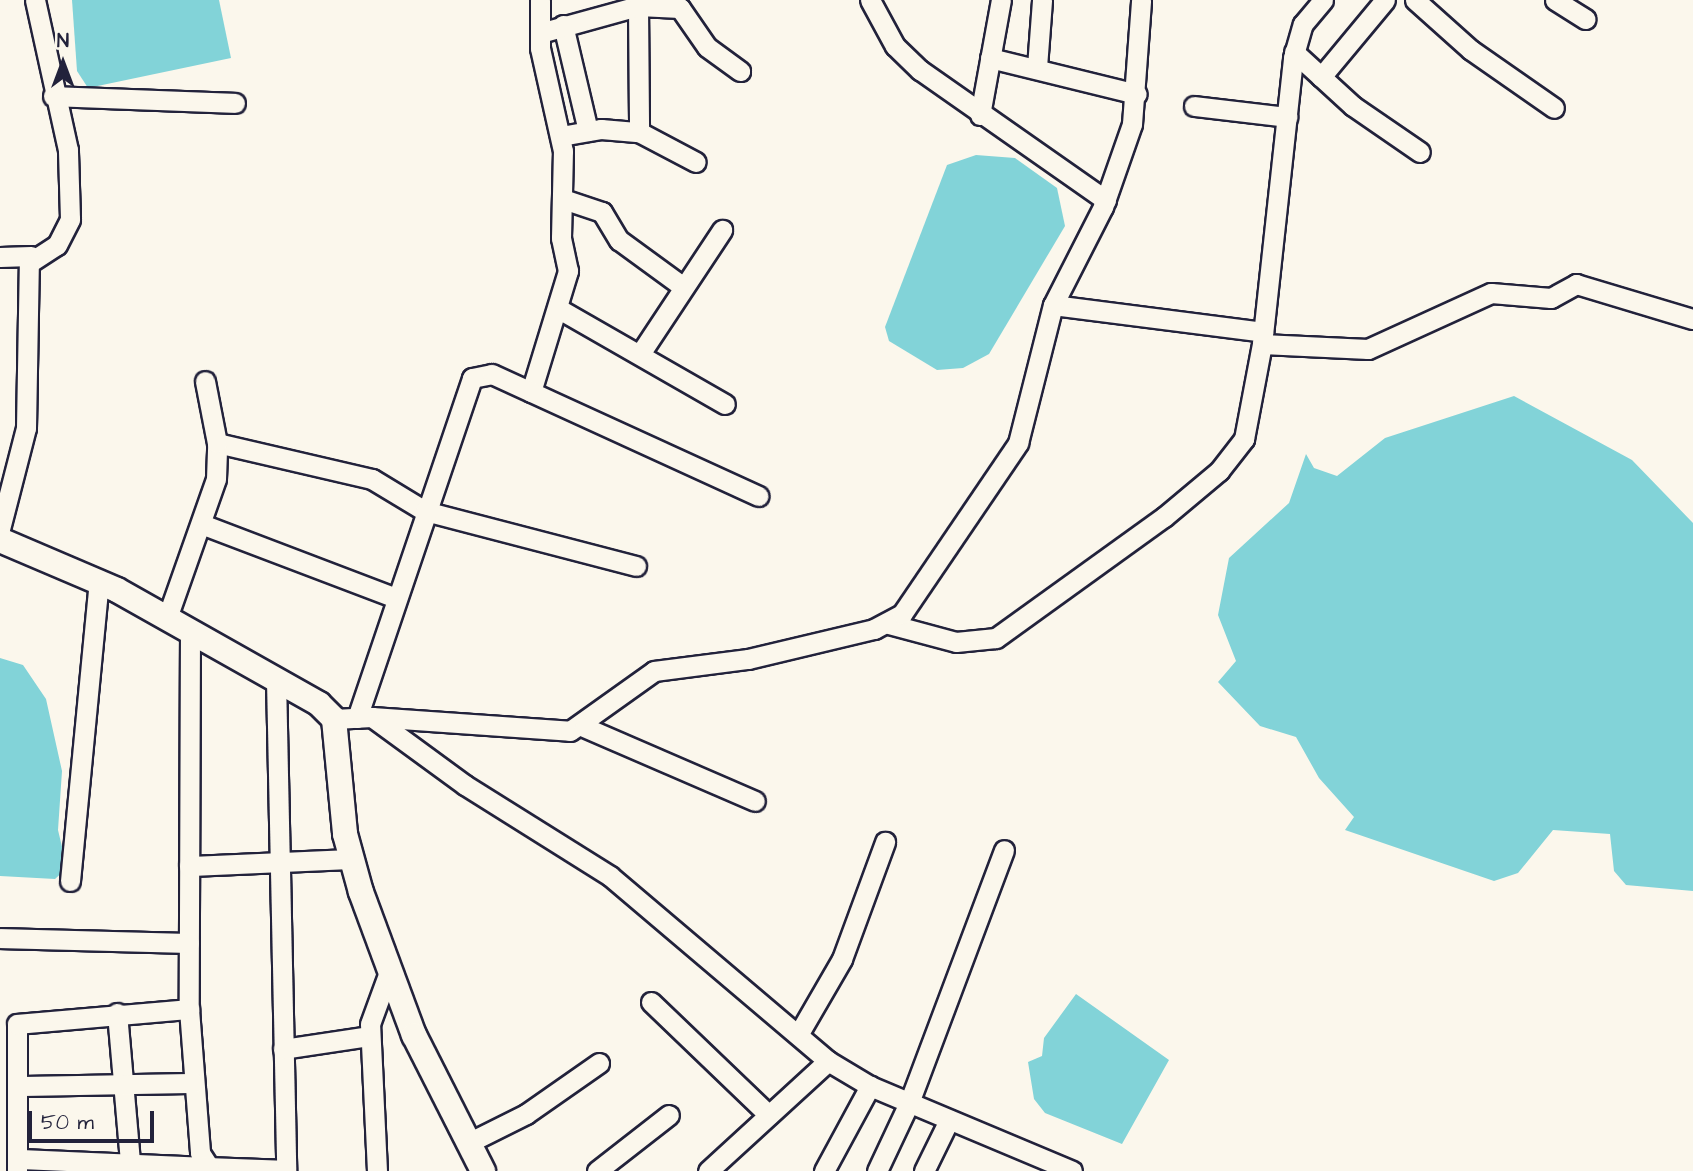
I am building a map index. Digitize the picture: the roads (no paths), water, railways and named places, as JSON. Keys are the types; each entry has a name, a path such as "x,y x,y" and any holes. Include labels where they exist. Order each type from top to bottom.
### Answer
{"street":[{"path":"0,257 31,256 57,245 71,219 68,150 53,96 35,0"},
{"path":"531,392 559,309 568,271 561,136 540,33 540,0"},
{"path":"870,0 895,46 980,115 1106,200"},
{"path":"980,115 1001,0"},
{"path":"1037,67 1042,0"},
{"path":"889,624 916,596 1018,443 1053,305 1106,200 1137,94 1141,0"},
{"path":"354,718 557,732 584,727 637,679 654,671 748,659 889,624 956,642 996,638 1164,517 1219,471 1244,439 1263,338 1294,52 1303,24 1323,0"},
{"path":"1321,77 1385,0"},
{"path":"1415,0 1471,50 1554,108"},
{"path":"1555,0 1586,19"},
{"path":"540,33 638,6 685,9 707,47 740,71"},
{"path":"638,6 639,132"},
{"path":"563,25 588,131"},
{"path":"1294,52 1321,77 1420,152"},
{"path":"990,58 1037,67 1137,94"},
{"path":"53,96 235,103"},
{"path":"1194,106 1287,117"},
{"path":"561,136 588,131 639,132 696,162"},
{"path":"563,199 602,212 619,240 682,286"},
{"path":"640,354 682,286 722,230"},
{"path":"0,529 26,428 31,256"},
{"path":"1053,305 1263,338 1368,349 1491,293 1550,298 1576,285 1693,318"},
{"path":"559,309 725,404"},
{"path":"483,1171 389,972 352,859 354,718 472,377 492,374 758,496"},
{"path":"167,618 204,525 217,443 205,381"},
{"path":"217,443 372,479 425,511 636,566"},
{"path":"204,525 396,597"},
{"path":"0,540 99,580 276,680 354,718 465,785 610,876 828,1061 870,1086 1072,1171"},
{"path":"70,881 99,580"},
{"path":"190,631 189,1009 200,1153 209,1167"},
{"path":"189,1009 22,1021 16,1032 17,1165 130,1163 286,1170 276,680"},
{"path":"584,727 755,802"},
{"path":"798,1035 842,959 885,842"},
{"path":"877,1171 909,1102 1004,850"},
{"path":"189,866 352,859"},
{"path":"0,938 189,943"},
{"path":"377,1171 369,1036 373,1004 389,972"},
{"path":"651,1002 769,1115"},
{"path":"117,1013 130,1163"},
{"path":"283,1049 369,1036"},
{"path":"708,1171 828,1061"},
{"path":"468,1143 526,1114 598,1063"},
{"path":"18,1086 194,1083"},
{"path":"824,1171 870,1086"},
{"path":"597,1171 669,1115"},
{"path":"924,1171 949,1120"}],"water":[{"path":"72,0 219,0 231,58 88,88 77,71"},
{"path":"976,155 1015,158 1057,188 1065,226 989,354 963,368 937,370 889,341 885,327 947,165"},
{"path":"1514,396 1632,460 1693,523 1693,891 1626,885 1614,871 1610,834 1553,830 1518,873 1494,881 1345,830 1354,817 1319,778 1296,737 1260,726 1218,682 1236,661 1218,615 1229,558 1289,503 1306,454 1314,468 1337,476 1385,438"},
{"path":"0,658 23,665 46,699 62,771 58,830 67,868 55,879 0,876"},
{"path":"1076,994 1169,1060 1122,1144 1045,1113 1034,1099 1028,1062 1042,1056 1044,1038"}]}
